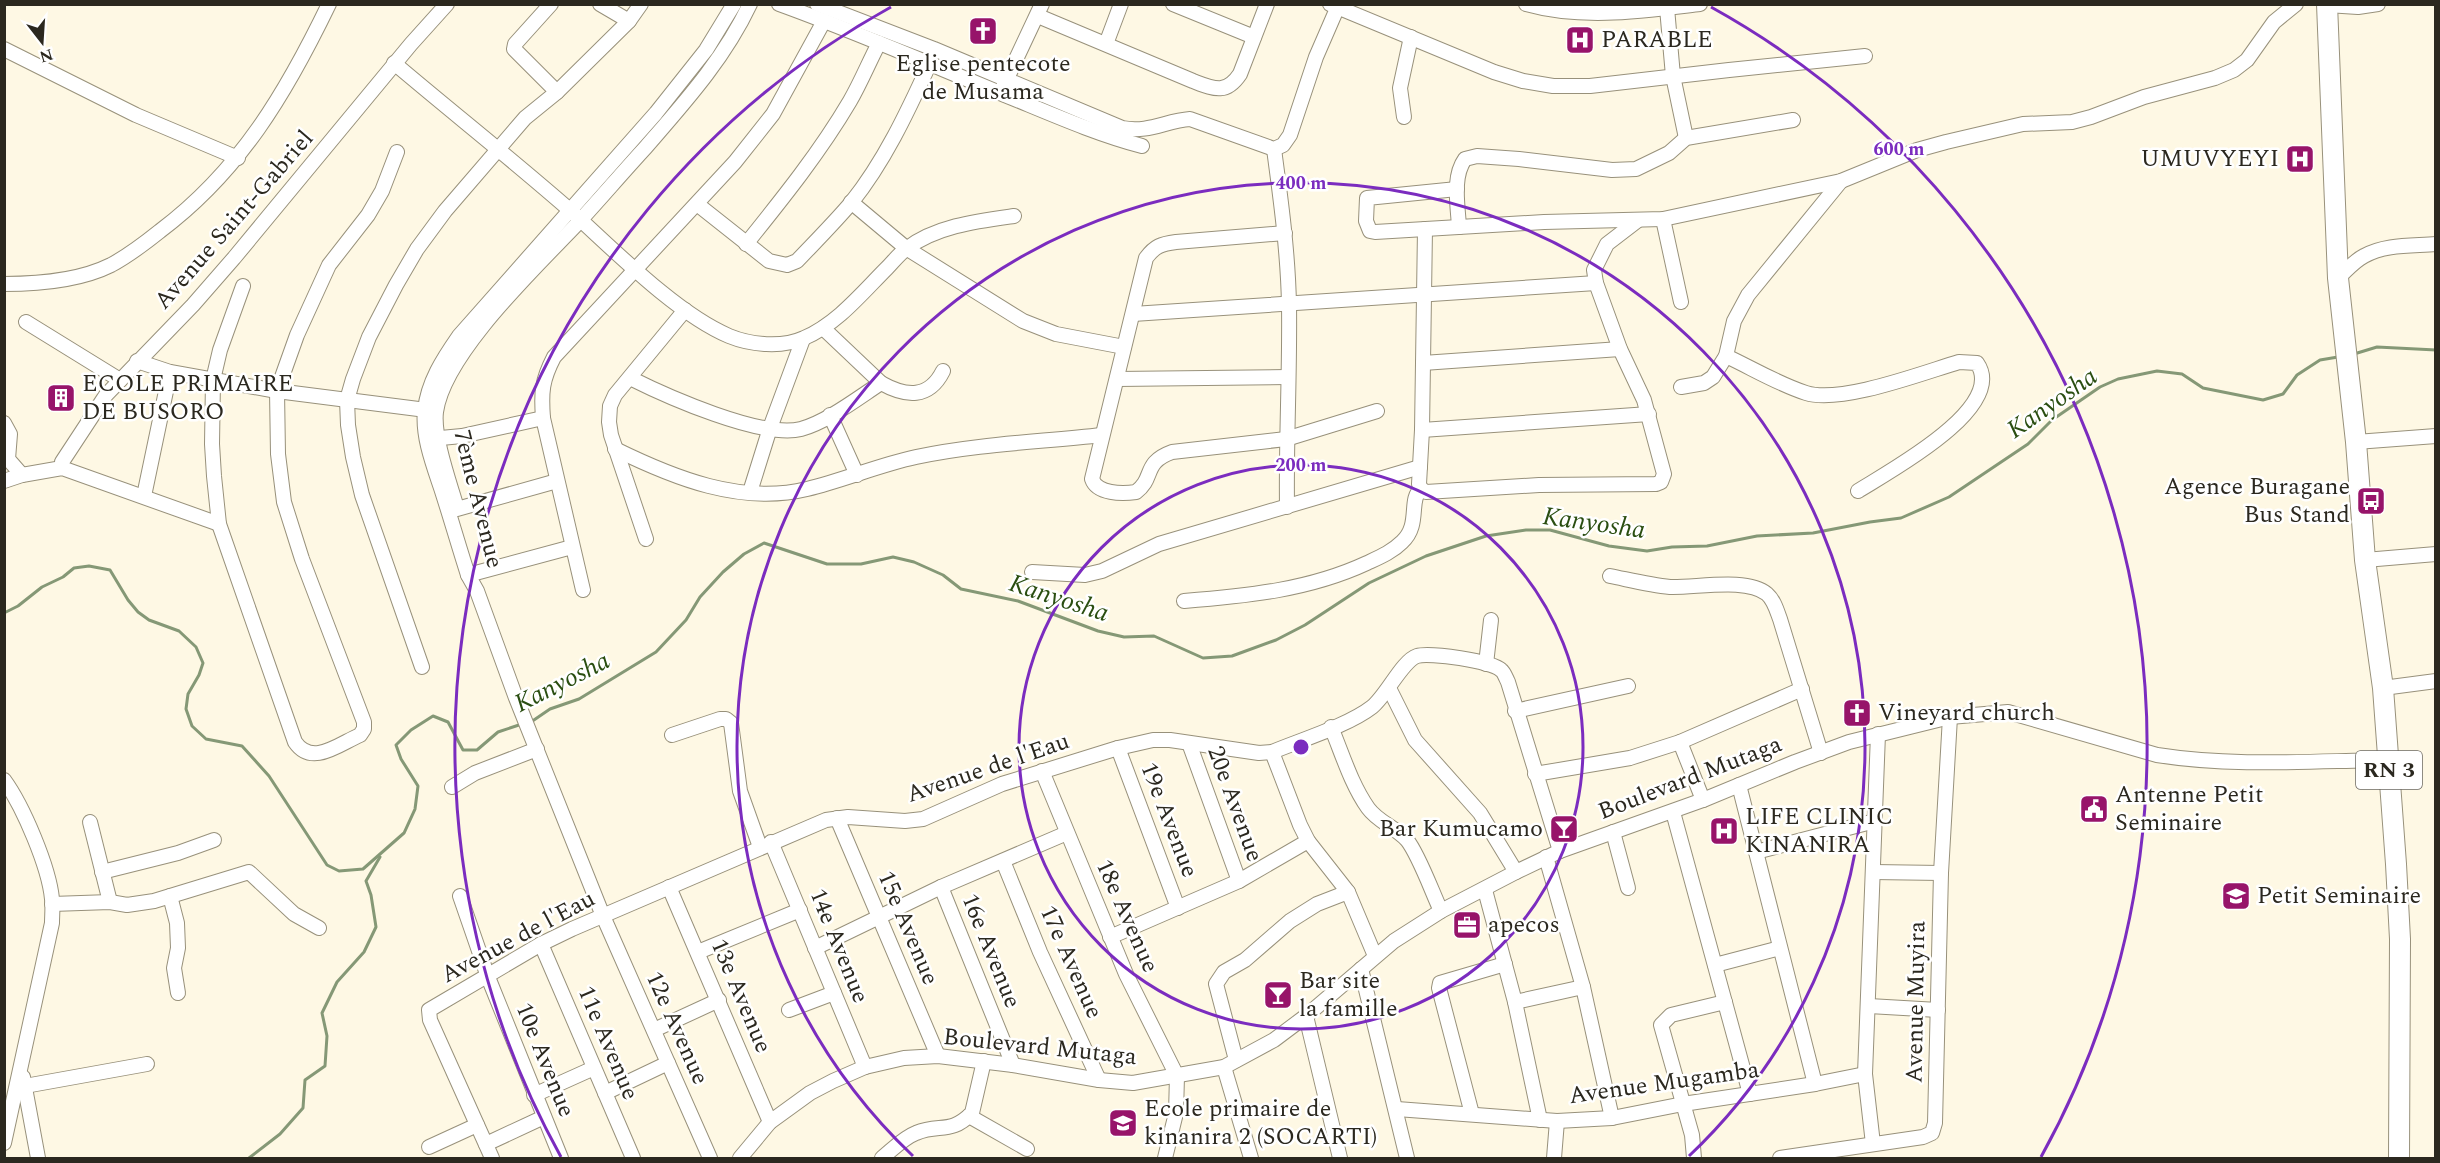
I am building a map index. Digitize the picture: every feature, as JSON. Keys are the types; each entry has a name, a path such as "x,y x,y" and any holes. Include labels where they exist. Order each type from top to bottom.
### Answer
{"highway":[{"name":"RN 3","path":"2327,5 2338,278 2356,442 2365,560 2383,688 2400,939 2399,1158"}],"street":[{"path":"4,284 78,276 111,265 172,222 218,181 238,158 268,116 297,68 329,4"},
{"name":"Avenue Saint-Gabriel","path":"62,468 62,462 106,395 193,305 234,258 394,63 447,4"},
{"path":"551,4 515,44 514,49 557,92"},
{"path":"600,4 629,21"},
{"path":"422,667 362,495 348,425 348,400 353,379 369,337 417,249 445,211 525,118 557,92 629,21 641,4"},
{"name":"7ème Avenue","path":"537,749 477,591 433,439 430,411 458,360 481,328 575,215 706,50 734,4"},
{"name":"7ème Avenue","path":"575,215 710,72 731,41 750,4"},
{"path":"779,4 1076,124 1142,146"},
{"path":"817,4 1122,128 1138,131 1177,120 1190,119 1274,149 1283,145 1290,135 1335,6 1494,72 1522,81 1553,86 1590,86 1865,56"},
{"path":"1106,44 1121,4"},
{"path":"1173,4 1254,37"},
{"path":"1000,93 1040,10 1106,44 1193,81 1212,88 1224,89 1233,84 1240,74 1267,4"},
{"path":"1526,4 1545,10 1575,14 1700,4"},
{"path":"1457,189 1367,198 1366,221 1370,231 1425,230 1544,222 1664,219 1841,181 1917,150 1946,142 2023,124 2072,122 2144,97 2216,78 2234,70 2247,60 2274,22 2296,4"},
{"path":"2327,5 2358,7 2378,4"},
{"path":"1667,8 1673,76 1686,138"},
{"path":"583,590 543,418 541,395 544,376 554,357 735,162 773,114 824,21"},
{"path":"1404,117 1400,88 1411,37"},
{"path":"746,244 804,171 828,135 850,101 879,43"},
{"path":"4,49 126,111 238,158"},
{"path":"394,63 686,310 729,336 756,343 780,344 803,339 823,328 851,305 906,248 945,230 1014,216"},
{"path":"697,204 769,261 779,265 797,261 851,202 874,169 907,114 929,65"},
{"path":"1459,227 1457,189 1460,166 1465,159 1471,157 1519,159 1612,170 1636,169 1669,153 1686,138 1793,120"},
{"path":"1274,149 1285,233 1289,304 1287,507"},
{"path":"243,286 220,350 213,380 212,444 219,524 295,742 301,751 317,754 360,735 364,729 364,722 284,502 278,454 277,392 297,335 329,265 368,215 382,192 397,152"},
{"path":"1681,387 1704,383 1713,377 1726,356 1734,321 1748,295 1841,181"},
{"path":"851,202 906,248 1023,321 1056,334 1124,347"},
{"path":"1664,219 1681,302"},
{"path":"1425,230 1419,484 1421,489 1426,492 1539,485 1656,484 1661,482 1664,474 1648,414 1620,349 1596,283 1594,270 1607,244 1638,221"},
{"path":"1285,233 1160,244 1152,249 1146,258 1102,435 1092,479 1094,486 1099,490 1136,492 1142,488 1151,464 1159,456 1172,452 1286,439 1377,411"},
{"path":"2338,278 2362,257 2376,250 2436,244"},
{"path":"1133,314 1596,283"},
{"path":"646,539 615,449 609,422 610,406 615,395 686,310"},
{"path":"26,322 120,380"},
{"path":"823,328 881,383 904,393 928,390 936,383 943,371"},
{"path":"750,492 770,428 803,339"},
{"path":"1423,363 1620,349"},
{"path":"1726,356 1789,386 1822,396 1844,394 1959,362 1977,363 1983,381 1969,410 1943,435 1858,491"},
{"path":"137,361 170,372 277,392 430,411"},
{"path":"144,496 170,372"},
{"path":"1117,379 1288,376"},
{"path":"630,378 716,415 789,431 800,429 830,415 881,383"},
{"path":"1422,430 1648,414"},
{"path":"830,415 857,475"},
{"path":"433,439 462,436 543,418"},
{"path":"4,423 9,434 7,460 22,475"},
{"path":"615,449 655,469 689,481 722,489 779,493 806,489 918,457 1102,435"},
{"path":"2356,442 2436,436"},
{"name":"7ème Avenue","path":"433,439 457,509 472,574"},
{"path":"1032,572 1085,575 1094,573 1158,544 1420,467"},
{"path":"4,481 22,475 62,468 219,524"},
{"path":"457,509 557,481"},
{"path":"1184,601 1256,595 1327,580 1389,553 1404,541 1414,525 1415,496 1421,489"},
{"path":"472,574 572,546"},
{"path":"2365,560 2436,554"},
{"path":"1610,576 1670,586 1752,587 1767,594 1774,603 1780,619 1821,753"},
{"path":"1486,664 1491,620"},
{"name":"Avenue de l'Eau","path":"492,1158 429,1015 433,1007 541,944 766,845 837,818 905,822 923,819 971,796 1042,771 1153,740 1245,752 1272,752 1354,718 1373,707 1414,657 1428,653 1486,664 1501,670 1508,682 1515,711 1560,851"},
{"path":"2383,688 2436,681"},
{"path":"1515,711 1628,686"},
{"path":"1535,774 1630,758 1680,742 1802,689"},
{"path":"1389,690 1415,740 1480,813 1516,872"},
{"name":"Boulevard Mutaga","path":"740,1158 770,1122 810,1093 865,1067 904,1058 938,1056 984,1061 1099,1080 1133,1083 1177,1076 1230,1063 1274,1040 1306,1016 1394,940 1441,911 1516,872 1560,851 1673,812 1821,753 1878,734 1950,717 2008,712 2157,755 2179,759 2242,762 2388,760"},
{"name":"Avenue Muyira","path":"1780,1158 1923,1137 1932,1133 1935,1123 1941,873 1950,717"},
{"name":"14e Avenue","path":"672,735 720,719 726,719 731,723 740,791 800,910 865,1067"},
{"path":"1331,727 1361,797 1369,810 1398,831 1409,843 1441,911"},
{"path":"1873,1144 1865,1074 1878,734"},
{"path":"1680,742 1704,800"},
{"name":"20e Avenue","path":"1189,743 1239,881"},
{"name":"19e Avenue","path":"1118,748 1178,908"},
{"path":"452,787 476,773 537,749"},
{"name":"12e Avenue","path":"537,749 603,916 710,1158"},
{"path":"1272,752 1300,825 1308,840 1348,892 1375,956"},
{"name":"18e Avenue","path":"1042,771 1110,937 1177,1076"},
{"path":"4,780 20,805 45,869 52,904 52,923 4,1143"},
{"path":"1739,785 1815,1084"},
{"path":"1673,812 1750,1094"},
{"name":"15e Avenue","path":"837,818 938,1056"},
{"path":"1756,852 1875,821"},
{"path":"90,822 110,903"},
{"path":"1613,832 1628,888"},
{"path":"815,948 941,887 1066,833"},
{"path":"102,872 178,854 214,840"},
{"path":"1110,937 1239,881 1308,840"},
{"path":"1546,857 1583,987 1612,1118"},
{"name":"17e Avenue","path":"1003,861 1040,952 1099,1080"},
{"path":"52,904 127,905 170,896 249,872 294,914 319,928"},
{"path":"1873,872 1941,873"},
{"name":"13e Avenue","path":"669,887 770,1122"},
{"name":"16e Avenue","path":"941,887 1012,1065"},
{"path":"1485,890 1515,1002 1540,1120"},
{"path":"1251,1158 1230,1063 1216,984 1218,978 1245,960 1290,921 1317,904 1348,892"},
{"path":"170,896 177,923 178,938 174,968 178,993"},
{"name":"10e Avenue","path":"460,896 488,977 561,1158"},
{"path":"698,952 800,910"},
{"name":"11e Avenue","path":"541,944 633,1158"},
{"path":"1715,965 1779,948"},
{"path":"1472,1114 1438,988 1440,983 1505,964"},
{"path":"1362,969 1407,1158"},
{"path":"1515,1002 1583,987"},
{"path":"789,1010 834,993"},
{"path":"654,1030 719,1000"},
{"path":"1694,1158 1692,1135 1661,1025 1671,1015 1725,1002"},
{"path":"1869,1006 1938,1010"},
{"path":"1306,1016 1341,1158"},
{"path":"882,1158 916,1132 948,1129 961,1124 972,1113 984,1061"},
{"path":"605,1093 668,1063"},
{"path":"25,1086 147,1064"},
{"path":"21,1066 38,1158"},
{"path":"534,1095 594,1068"},
{"name":"Avenue Mugamba","path":"1397,1109 1557,1121 1612,1118 1865,1074"},
{"path":"1165,1158 1176,1113 1177,1076"},
{"path":"969,1116 1027,1149"},
{"path":"486,1144 543,1117"},
{"path":"1554,1158 1557,1121"},
{"path":"429,1147 477,1125"}],"waterway":[{"name":"Kanyosha","path":"2354,354 2377,347 2436,350"},
{"name":"Kanyosha","path":"531,722 550,709 579,699 656,652 686,620 700,597 723,572 744,554 764,543 827,564 861,564 893,557 914,562 943,575 961,589 1018,601 1098,631 1124,637 1154,636 1203,658 1232,656 1276,640 1305,625 1369,583 1426,556 1486,536 1526,530 1550,530 1609,546 1647,551 1672,547 1707,546 1757,536 1813,533 1901,518 1949,497 2028,444 2052,420 2100,387 2118,379 2157,371 2182,374 2203,388 2263,400 2283,394 2297,375 2320,360 2338,357"},
{"name":"Kanyosha","path":"4,613 74,568 89,566 110,570 138,612 149,620 179,631 196,647 203,663 188,694 186,709 192,726 206,739 242,746 269,776 327,865 339,871 363,869 404,833 415,809 418,786 401,759 396,745 411,730 433,716 448,722 463,750 477,750 498,732 522,724"},
{"path":"249,1158 280,1134 303,1108 305,1080 325,1066 327,1036 322,1013 337,982 364,952 376,927 371,895 366,881 380,857"}],"place":[{"name":"Eglise pentecote de Musama","path":"983,31"},
{"name":"PARABLE","path":"1580,40"},
{"name":"UMUVYEYI","path":"2300,159"},
{"name":"ECOLE PRIMAIRE DE BUSORO","path":"61,398"},
{"name":"Agence Buragane Bus Stand","path":"2371,501"},
{"name":"Vineyard church","path":"1857,713"},
{"name":"Antenne Petit Seminaire","path":"2094,809"},
{"name":"Bar Kumucamo","path":"1564,829"},
{"name":"LIFE CLINIC KINANIRA","path":"1724,831"},
{"name":"Petit Seminaire","path":"2236,896"},
{"name":"apecos","path":"1467,925"},
{"name":"Bar site la famille","path":"1278,995"},
{"name":"Ecole primaire de kinanira 2 (SOCARTI)","path":"1123,1123"}]}
